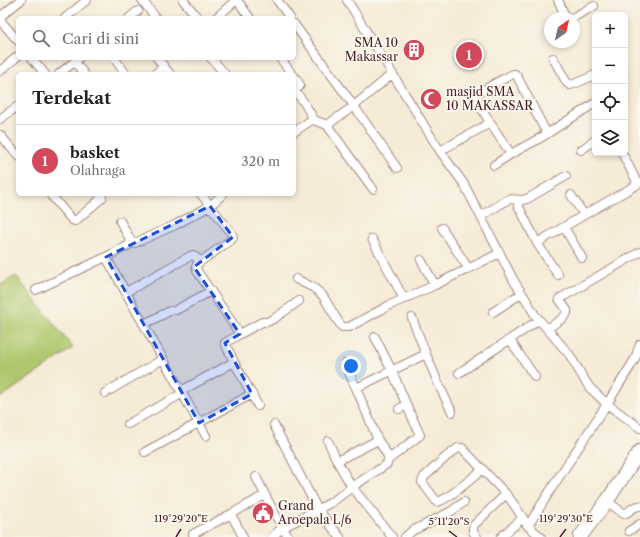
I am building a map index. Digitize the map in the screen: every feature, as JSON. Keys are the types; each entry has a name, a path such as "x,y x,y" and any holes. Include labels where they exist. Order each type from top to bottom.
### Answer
{"main road":[{"path":"580,537 607,501 640,450"}],"street":[{"path":"6,0 12,8"},
{"path":"16,38 0,18 21,0"},
{"path":"67,16 87,0"},
{"path":"142,0 154,16"},
{"path":"218,16 236,0 248,16"},
{"path":"276,0 288,16"},
{"path":"347,0 440,151 464,184 514,281 535,315 570,354 590,388 607,404 640,428"},
{"path":"558,0 563,12"},
{"path":"185,1 196,16"},
{"path":"580,14 594,6"},
{"path":"132,16 138,11"},
{"path":"296,27 397,168"},
{"path":"0,70 16,58"},
{"path":"553,58 567,83 570,85 592,76"},
{"path":"34,60 43,72"},
{"path":"62,72 77,60 83,72"},
{"path":"116,60 124,72"},
{"path":"159,60 168,72"},
{"path":"213,60 223,72"},
{"path":"282,60 291,72"},
{"path":"157,72 164,66"},
{"path":"327,125 354,106 392,74"},
{"path":"511,154 478,104 476,98 480,93 513,74 517,76 547,134"},
{"path":"296,79 300,85 296,90"},
{"path":"296,93 305,104 314,120"},
{"path":"494,165 547,134 592,105"},
{"path":"0,119 16,107"},
{"path":"296,130 307,122 314,120 327,125 373,189"},
{"path":"440,151 490,123"},
{"path":"0,135 16,154"},
{"path":"581,150 592,142"},
{"path":"537,243 639,184 624,156"},
{"path":"481,216 509,199 526,199 566,176"},
{"path":"571,195 584,215"},
{"path":"52,196 72,220 75,221 102,198 100,196"},
{"path":"202,196 233,236 232,239 200,262 196,267 197,271 240,334"},
{"path":"36,290 106,258 133,243 175,225 210,206 221,196"},
{"path":"518,205 537,243 558,275"},
{"path":"120,221 133,243"},
{"path":"442,228 468,268"},
{"path":"564,228 582,258"},
{"path":"372,239 404,299"},
{"path":"547,328 563,318 567,313 567,310 559,299 640,252"},
{"path":"296,279 314,288 323,296 342,327 349,327 500,253"},
{"path":"126,292 190,256 193,255 200,262"},
{"path":"106,258 206,436"},
{"path":"421,260 435,285"},
{"path":"144,324 211,291"},
{"path":"493,312 522,293"},
{"path":"258,406 234,362 226,343 262,322 267,322 275,318 298,301"},
{"path":"412,318 439,385 452,412"},
{"path":"460,373 539,320"},
{"path":"272,537 282,528 332,502 387,464 388,460 420,435 403,407 392,371 375,337"},
{"path":"510,340 535,376"},
{"path":"528,526 607,404 634,359 640,344"},
{"path":"356,388 426,354"},
{"path":"105,393 164,359"},
{"path":"128,424 234,362"},
{"path":"345,364 378,440 388,456 388,460"},
{"path":"145,452 252,394"},
{"path":"274,425 318,510 340,537"},
{"path":"338,462 378,440"},
{"path":"328,441 352,487 392,537"},
{"path":"483,469 449,496 439,502 434,499 422,482 424,477 446,457 458,448 462,448 483,469 506,494 528,526 541,537"},
{"path":"256,477 282,528 289,537"},
{"path":"477,537 473,532 473,526 506,494"},
{"path":"194,537 193,534 265,495"},
{"path":"607,501 624,514 628,513 636,506 640,506"},
{"path":"405,537 412,531 450,512 464,502"},
{"path":"231,514 243,537"},
{"path":"501,537 523,518"},
{"path":"629,531 640,524"}],"highlighted area":[{"path":"210,206 233,237 194,267 240,334 225,343 252,394 199,423 106,257"}],"green space":[{"path":"16,276 73,348 0,398 0,285"}],"place":[{"name":"SMA 10 Makassar","path":"414,50"},
{"name":"basket","path":"469,55"},
{"name":"masjid SMA 10 MAKASSAR","path":"431,99"},
{"name":"Grand Aroepala L/6","path":"263,513"}]}
